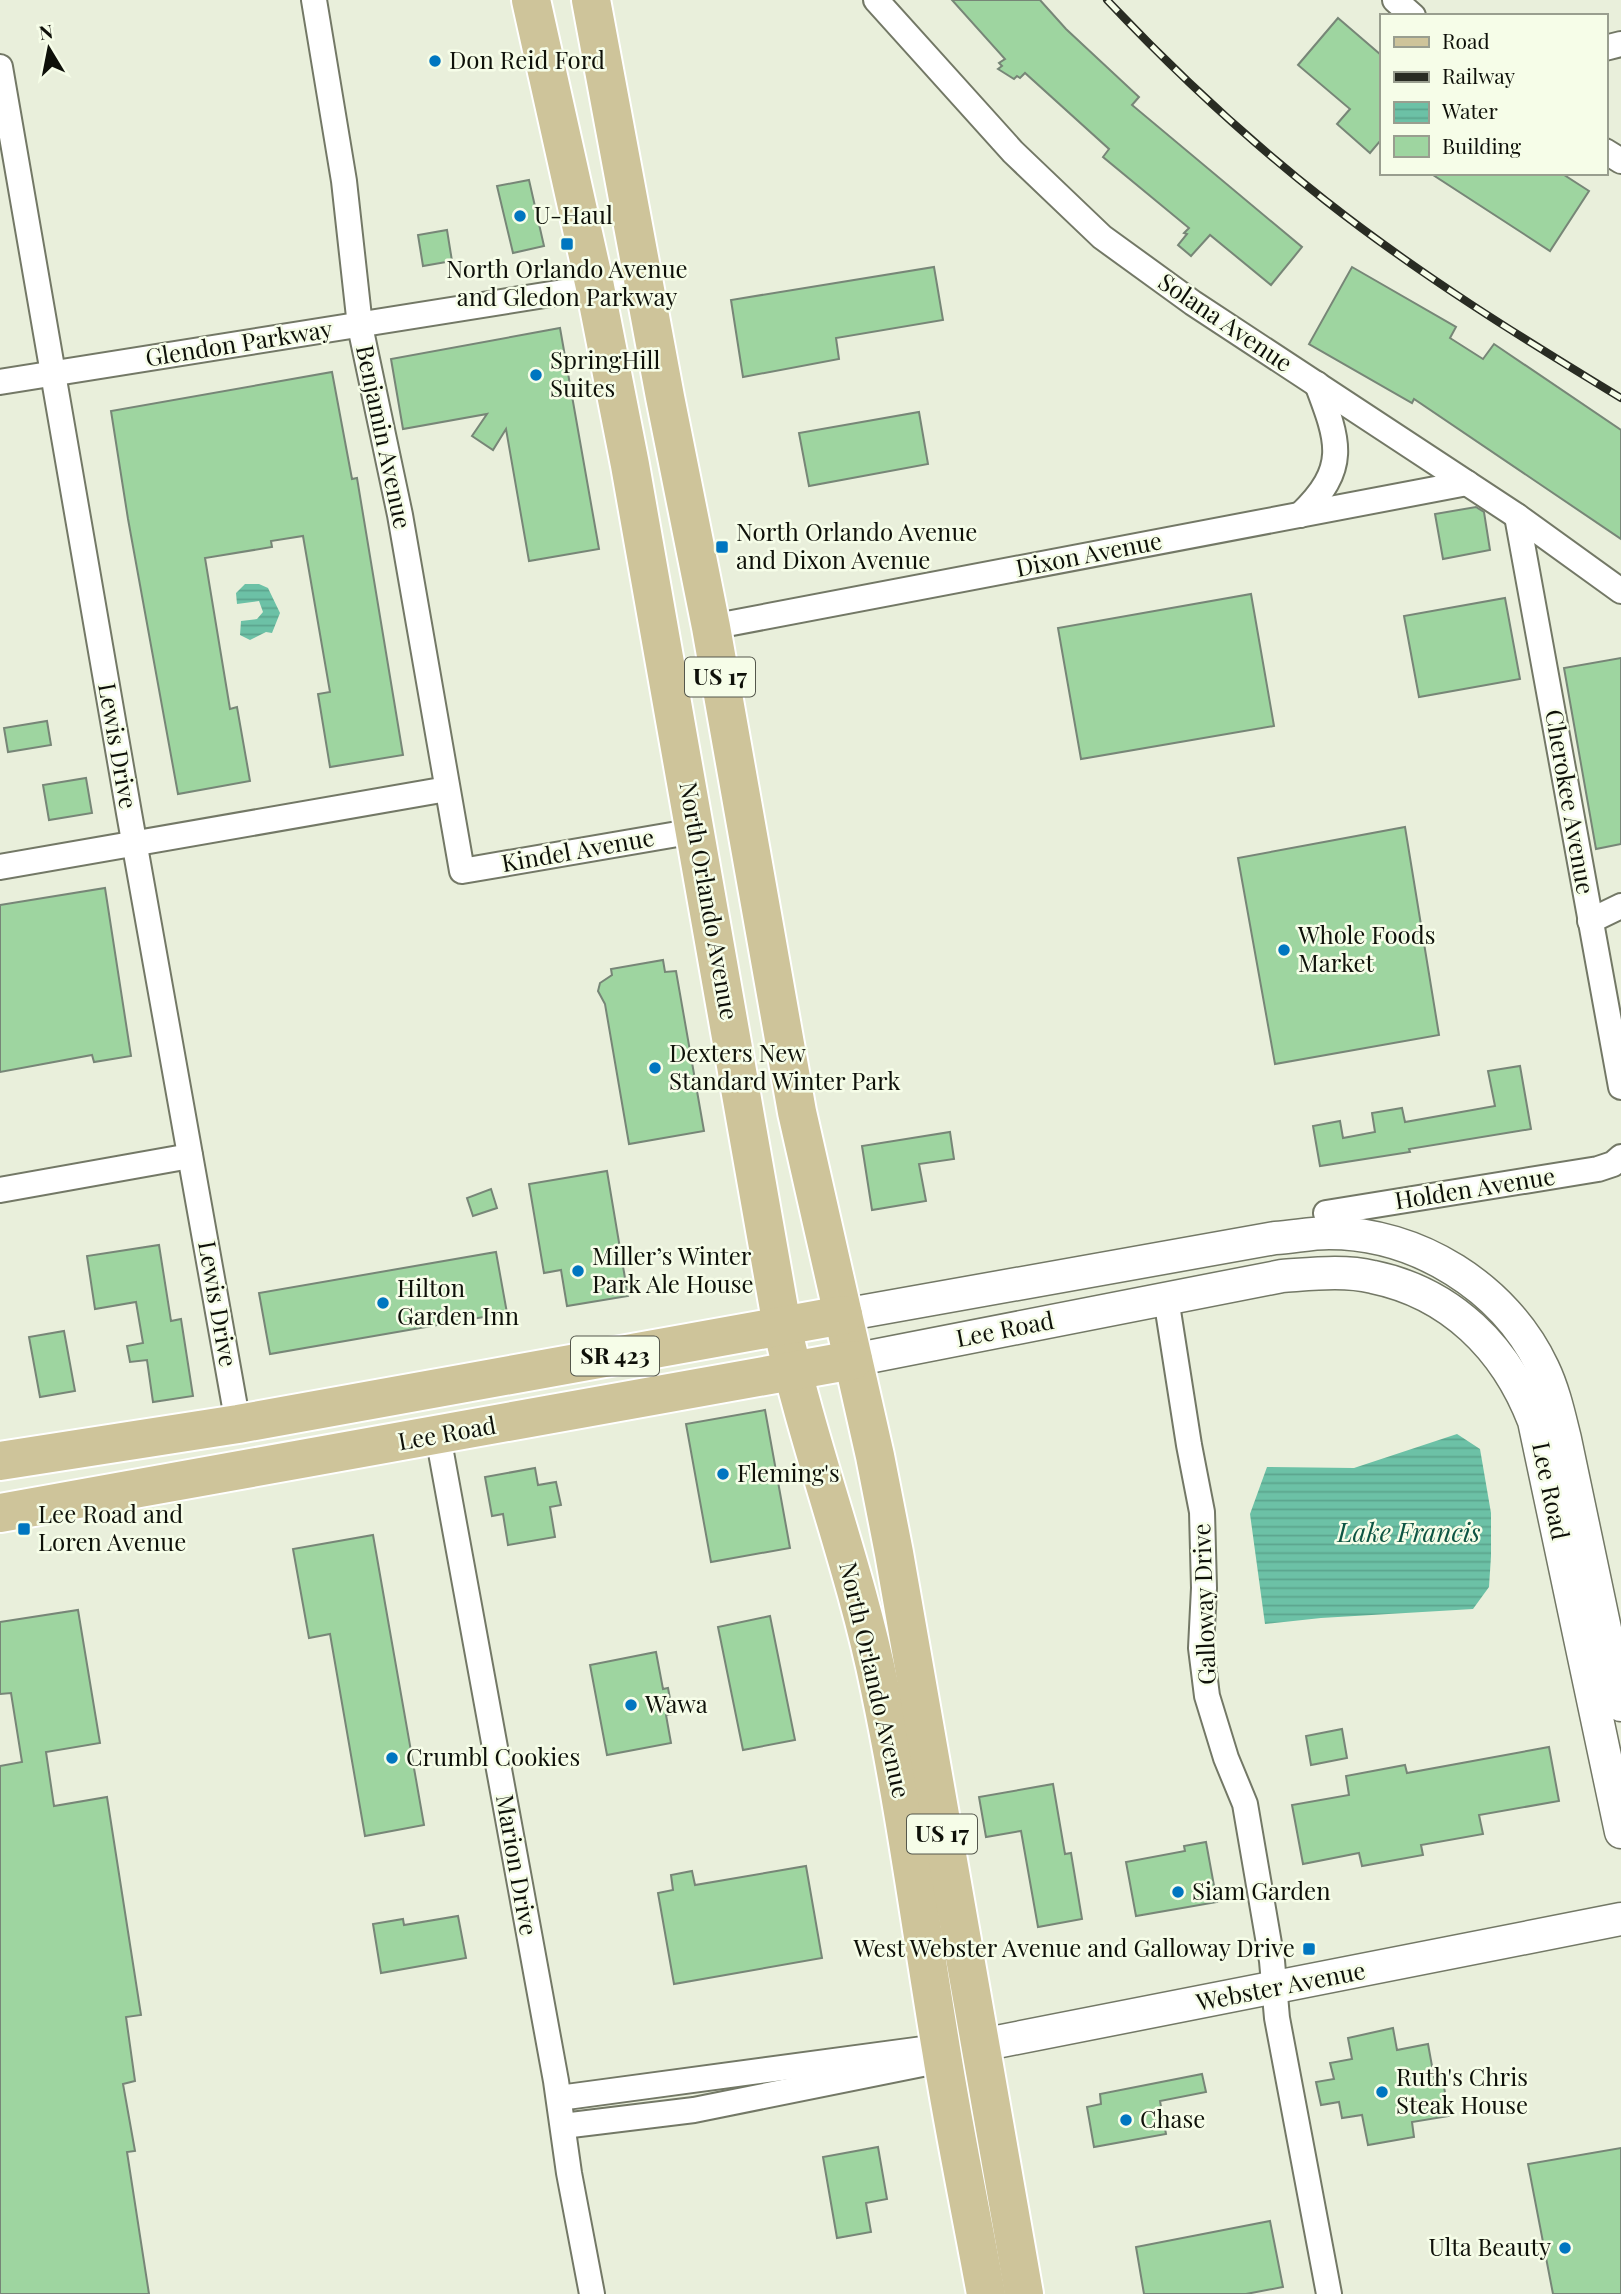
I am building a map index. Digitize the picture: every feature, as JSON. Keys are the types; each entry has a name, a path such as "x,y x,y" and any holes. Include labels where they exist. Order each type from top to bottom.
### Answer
{"main road":[{"name":"North Orlando Avenue","path":"531,0 595,287 630,465 782,1326 792,1372 868,1632 878,1678 909,1838 941,2052 986,2294"},
{"name":"North Orlando Avenue","path":"591,0 712,627 797,1112 894,1553 1024,2294"},
{"path":"703,876 730,927 746,947 769,959"},
{"name":"Lee Road","path":"0,1461 238,1424 843,1315"},
{"name":"Lee Road","path":"0,1513 853,1360"},
{"path":"182,1479 220,1455 230,1442 238,1424"}],"street":[{"name":"Benjamin Avenue","path":"314,0 344,181 360,326 400,515 462,872"},
{"name":"Solana Avenue","path":"876,0 1013,152 1102,237 1192,303 1517,516 1621,592"},
{"path":"1395,0 1411,14"},
{"name":"Lewis Drive","path":"0,67 134,844 238,1424"},
{"name":"Glendon Parkway","path":"0,382 645,279"},
{"path":"1300,515 1320,496 1331,473 1336,451 1331,420 1317,384"},
{"name":"Dixon Avenue","path":"712,627 1467,483"},
{"name":"Cherokee Avenue","path":"1517,516 1621,1087"},
{"path":"0,867 447,789"},
{"name":"Kindel Avenue","path":"462,872 695,831"},
{"path":"1590,921 1621,906"},
{"path":"0,1190 190,1156"},
{"name":"Holden Avenue","path":"1326,1213 1598,1169 1613,1164 1621,1157"},
{"name":"Lee Road","path":"843,1315 1275,1238 1328,1233 1365,1236 1409,1246 1474,1282 1502,1308 1528,1341 1556,1400 1577,1557 1621,1832"},
{"path":"1275,1238 1282,1276"},
{"name":"Lee Road","path":"853,1360 1282,1276 1336,1273 1372,1276 1412,1288 1446,1306 1477,1332 1523,1391 1535,1421 1621,1705"},
{"name":"Galloway Drive","path":"1166,1298 1202,1512 1205,1588 1201,1648 1207,1696 1226,1758 1245,1804 1270,1949 1277,2018 1329,2294"},
{"name":"Marion Drive","path":"438,1436 559,2098 572,2195 592,2294"},
{"name":"Webster Avenue","path":"941,2052 1621,1919"},
{"path":"559,2098 920,2049 941,2052"},
{"path":"563,2126 694,2110 922,2064 941,2052"},
{"path":"688,2080 694,2110"}],"water":[{"path":"245,584 259,584 268,588 280,613 272,633 266,632 250,640 240,635 241,621 257,619 263,612 259,601 237,604 236,593"},
{"name":"Lake Francis","path":"1457,1434 1480,1449 1491,1513 1489,1587 1473,1609 1265,1624 1250,1514 1267,1467 1354,1468"}],"building":[{"path":"952,0 1040,0 1066,29 1139,97 1132,105 1302,247 1271,285 1210,235 1191,256 1178,245 1189,228 1103,157 1109,149 1025,73 1014,79 998,69 1002,66 999,63 1005,59"},
{"path":"1338,18 1380,54 1380,141 1370,153 1337,124 1350,109 1298,65"},
{"path":"1433,175 1564,175 1589,191 1550,251"},
{"name":"U-Haul","path":"529,180 544,246 513,253 497,186"},
{"path":"447,230 452,261 423,266 418,235"},
{"path":"934,267 943,320 836,338 839,359 743,377 731,300"},
{"path":"1352,267 1456,327 1450,338 1483,359 1494,344 1621,430 1621,539 1414,399 1412,403 1309,344"},
{"path":"560,328 599,549 529,561 506,429 493,450 472,436 487,414 403,429 391,359"},
{"path":"332,372 352,479 357,478 403,755 330,767 318,694 330,692 303,536 271,541 272,547 205,558 230,709 237,707 250,781 178,794 111,411"},
{"path":"919,412 928,464 809,486 799,433"},
{"path":"1476,507 1484,512 1490,550 1443,559 1435,514"},
{"path":"1251,594 1274,726 1081,759 1058,628"},
{"path":"1505,598 1520,679 1419,697 1404,616"},
{"path":"1621,658 1621,844 1596,849 1564,668"},
{"path":"47,721 51,745 8,752 4,728"},
{"path":"86,778 92,813 49,820 43,785"},
{"path":"1405,827 1439,1035 1275,1064 1238,858"},
{"path":"105,888 131,1056 94,1062 92,1055 0,1072 0,905"},
{"name":"Dexters New Standard Winter Park","path":"663,960 665,972 676,971 704,1131 629,1144 605,1004 598,991 600,983 612,975 611,969"},
{"path":"1520,1066 1531,1129 1320,1166 1313,1126 1340,1121 1343,1138 1375,1132 1372,1113 1402,1108 1405,1122 1495,1106 1488,1071"},
{"path":"950,1132 954,1159 919,1164 926,1201 872,1210 862,1146"},
{"path":"607,1171 628,1296 567,1306 561,1270 544,1273 529,1184"},
{"path":"491,1189 497,1208 473,1216 467,1198"},
{"path":"159,1245 171,1321 181,1319 193,1396 153,1402 147,1360 130,1362 127,1346 143,1343 136,1302 95,1309 87,1256"},
{"name":"Hilton Garden Inn","path":"496,1252 507,1313 270,1354 259,1293"},
{"path":"64,1331 75,1391 40,1397 29,1337"},
{"path":"765,1410 790,1548 711,1562 686,1424"},
{"path":"535,1468 538,1485 556,1482 561,1505 550,1507 555,1537 508,1545 503,1514 492,1516 485,1477"},
{"path":"373,1535 424,1825 365,1836 330,1634 309,1638 293,1549"},
{"path":"78,1610 100,1743 46,1752 54,1806 107,1797 141,2015 126,2017 135,2081 123,2084 135,2151 127,2152 149,2294 0,2294 0,1766 22,1762 11,1693 0,1694 0,1622"},
{"path":"770,1616 795,1740 743,1750 718,1627"},
{"path":"656,1652 663,1689 668,1688 673,1714 666,1715 671,1743 607,1755 590,1665"},
{"path":"1342,1729 1347,1758 1311,1765 1306,1736"},
{"path":"1549,1747 1559,1801 1479,1815 1483,1834 1421,1845 1423,1855 1362,1866 1359,1853 1303,1864 1292,1805 1349,1795 1346,1776 1405,1765 1407,1773"},
{"path":"1053,1784 1065,1854 1071,1853 1082,1919 1038,1927 1021,1831 986,1837 979,1797"},
{"path":"1206,1842 1217,1902 1136,1916 1126,1862 1185,1851 1184,1846"},
{"path":"806,1866 822,1958 674,1984 658,1893 673,1890 671,1875 692,1871 695,1885"},
{"path":"458,1916 466,1958 381,1973 373,1924 403,1919 404,1925"},
{"name":"Ruth's Chris Steak House","path":"1393,2028 1397,2050 1428,2044 1434,2077 1442,2075 1449,2116 1412,2122 1414,2137 1368,2145 1362,2115 1342,2118 1339,2102 1321,2105 1316,2082 1334,2079 1330,2063 1352,2059 1348,2038"},
{"name":"Chase","path":"1202,2074 1206,2092 1160,2101 1166,2134 1094,2147 1087,2107 1101,2104 1100,2094"},
{"path":"878,2147 887,2199 866,2203 871,2232 837,2238 823,2157"},
{"path":"1621,2148 1621,2294 1553,2294 1528,2164"},
{"path":"1270,2221 1283,2287 1246,2294 1144,2294 1136,2247"}],"railway":[{"path":"1107,0 1213,105 1326,201 1470,304 1621,398"}],"place":[{"name":"Don Reid Ford","path":"435,61"},
{"name":"U-Haul","path":"520,216"},
{"name":"North Orlando Avenue and Gledon Parkway","path":"567,244"},
{"name":"SpringHill Suites","path":"536,375"},
{"name":"North Orlando Avenue and Dixon Avenue","path":"722,547"},
{"name":"Whole Foods Market","path":"1284,950"},
{"name":"Dexters New Standard Winter Park","path":"655,1068"},
{"name":"Miller’s Winter Park Ale House","path":"578,1271"},
{"name":"Hilton Garden Inn","path":"383,1303"},
{"name":"Fleming's","path":"723,1474"},
{"name":"Lee Road and Loren Avenue","path":"24,1529"},
{"name":"Wawa","path":"631,1705"},
{"name":"Crumbl Cookies","path":"392,1758"},
{"name":"Siam Garden","path":"1178,1892"},
{"name":"West Webster Avenue and Galloway Drive","path":"1309,1949"},
{"name":"Ruth's Chris Steak House","path":"1382,2092"},
{"name":"Chase","path":"1126,2120"},
{"name":"Ulta Beauty","path":"1565,2248"}]}
